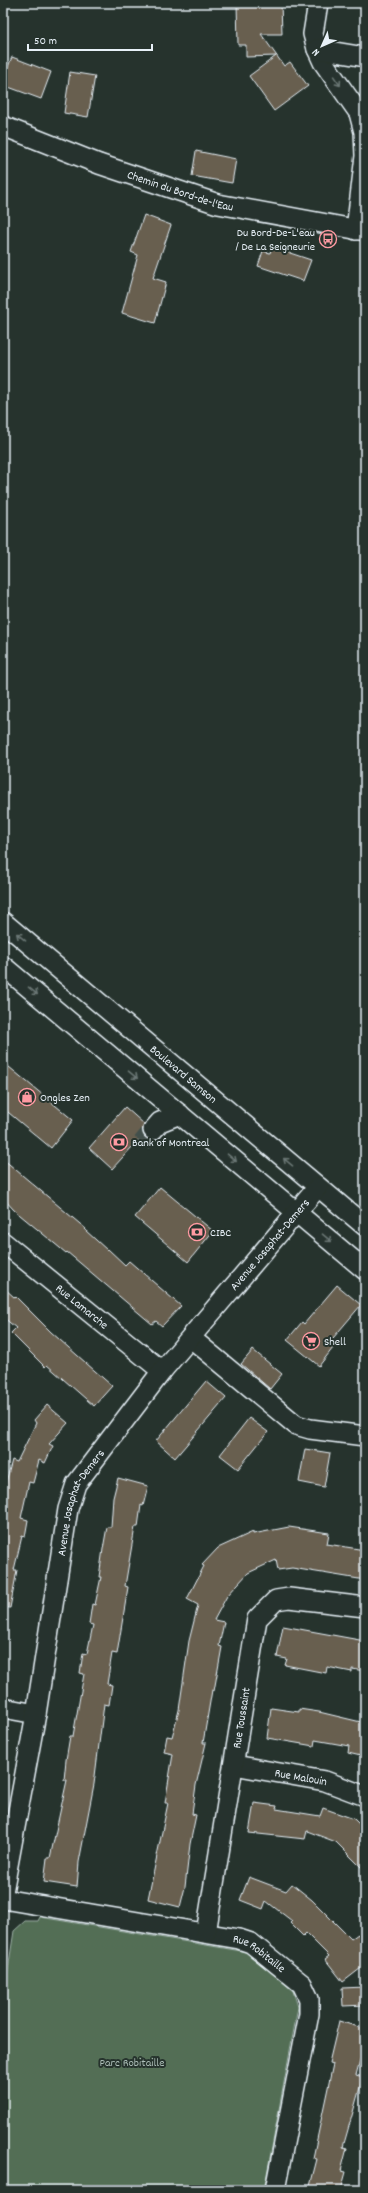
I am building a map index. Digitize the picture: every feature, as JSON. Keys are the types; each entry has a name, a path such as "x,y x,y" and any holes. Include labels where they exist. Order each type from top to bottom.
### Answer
{"street":[{"path":"318,3 313,34 317,49 324,62 362,105 365,156 360,231"},
{"path":"317,49 365,57"},
{"name":"Chemin du Bord-de-l'Eau","path":"3,126 100,164 218,204 360,231"},
{"name":"Boulevard Samson","path":"3,922 365,1226"},
{"path":"3,966 365,1270"},
{"path":"153,1130 160,1122 180,1114"},
{"name":"Avenue Josaphat-Demers","path":"3,1892 36,1714 68,1509 76,1484 162,1371 318,1187"},
{"name":"Rue Lamarche","path":"3,1242 162,1371"},
{"path":"191,1338 296,1425 310,1429 365,1436"},
{"name":"Rue Toussaint","path":"206,1933 257,1619 276,1600 289,1598 365,1607"},
{"path":"3,1708 36,1714"},
{"name":"Rue Malouin","path":"234,1765 325,1781 365,1796"},
{"name":"Rue Robitaille","path":"3,1899 206,1933 251,1943 302,1984 307,1992 310,2004 309,2014 275,2190"}],"green space":[{"name":"Parc Robitaille","path":"40,1917 247,1952 293,1991 298,2007 264,2190 3,2190 3,2002 14,1931 25,1921 38,1921"}],"building":[{"path":"237,3 281,3 282,34 261,34 284,66 290,62 308,86 274,111 249,76 276,56 246,57 246,45 238,45"},
{"path":"12,57 51,72 41,99 3,85 3,79"},
{"path":"70,72 95,76 88,117 64,113"},
{"path":"196,151 236,159 232,183 192,176"},
{"path":"144,215 171,225 153,278 166,282 155,323 122,313 138,255 131,252"},
{"path":"272,247 311,260 303,281 258,266 263,251 270,253"},
{"path":"3,1062 73,1120 51,1148 3,1108"},
{"path":"125,1107 144,1124 143,1135 112,1169 89,1148"},
{"path":"3,1159 86,1229 85,1230 125,1265 129,1261 181,1306 162,1326 156,1321 152,1324 67,1252 66,1253 14,1210 3,1198"},
{"path":"160,1187 213,1231 188,1262 135,1217"},
{"path":"337,1285 361,1305 328,1344 333,1348 319,1366 287,1340 302,1322 304,1324"},
{"path":"3,1287 15,1298 16,1297 51,1332 112,1386 94,1406 47,1365 45,1367 11,1333 16,1328 3,1317"},
{"path":"253,1350 282,1374 270,1389 241,1364"},
{"path":"206,1381 226,1398 175,1458 156,1441"},
{"path":"47,1405 68,1423 49,1444 53,1446 45,1463 39,1460 33,1483 29,1482 21,1518 28,1520 25,1537 22,1536 14,1570 17,1570 10,1608 3,1607 3,1486 5,1486 12,1460 17,1462 36,1423 34,1420"},
{"path":"249,1418 268,1432 238,1469 220,1455"},
{"path":"305,1449 330,1453 324,1487 299,1482"},
{"path":"118,1478 148,1486 143,1506 141,1505 138,1527 135,1527 125,1586 128,1587 117,1654 112,1653 107,1684 112,1685 109,1705 104,1704 94,1784 79,1862 77,1887 44,1882 47,1858 50,1858 67,1780 64,1780 66,1760 70,1736 73,1736 84,1674 80,1673 83,1653 87,1654 93,1625 89,1624 92,1604 95,1605 101,1577 99,1577 103,1549 107,1527 111,1527 113,1498"},
{"path":"289,1527 329,1533 327,1544 365,1550 365,1580 292,1568 278,1570 276,1560 248,1573 227,1596 214,1620 224,1622 219,1646 222,1647 214,1691 212,1690 203,1743 206,1743 196,1785 192,1814 196,1815 190,1844 185,1887 180,1907 148,1899 168,1803 165,1803 173,1754 164,1752 167,1736 172,1737 179,1710 189,1641 198,1605 187,1599 204,1566 202,1565 218,1548 253,1532 253,1534"},
{"path":"283,1626 365,1641 365,1671 352,1669 352,1672 327,1667 326,1673 285,1665 287,1659 277,1657"},
{"path":"271,1708 299,1712 299,1709 319,1712 365,1723 365,1757 348,1753 349,1746 315,1740 314,1746 267,1738"},
{"path":"254,1803 277,1806 276,1809 320,1816 323,1808 354,1819 365,1830 365,1871 336,1842 307,1831 305,1839 249,1833"},
{"path":"249,1877 286,1891 292,1884 312,1900 351,1939 358,1934 365,1944 365,1965 343,1982 325,1959 329,1956 306,1933 303,1936 290,1923 292,1921 266,1901 263,1909 240,1900"},
{"path":"365,1987 365,2005 343,2006 342,1988"},
{"path":"339,2021 365,2029 365,2049 363,2049 356,2075 363,2077 343,2147 347,2148 341,2171 346,2172 341,2190 309,2190 317,2159 313,2158 333,2064 329,2063"}],"tunnel":[{"path":"142,1143 153,1130"}],"place":[{"name":"Du Bord-De-L'eau / De La Seigneurie","path":"328,239"},
{"name":"Ongles Zen","path":"27,1097"},
{"name":"Bank of Montreal","path":"119,1142"},
{"name":"CIBC","path":"197,1232"},
{"name":"Shell","path":"311,1341"}]}
